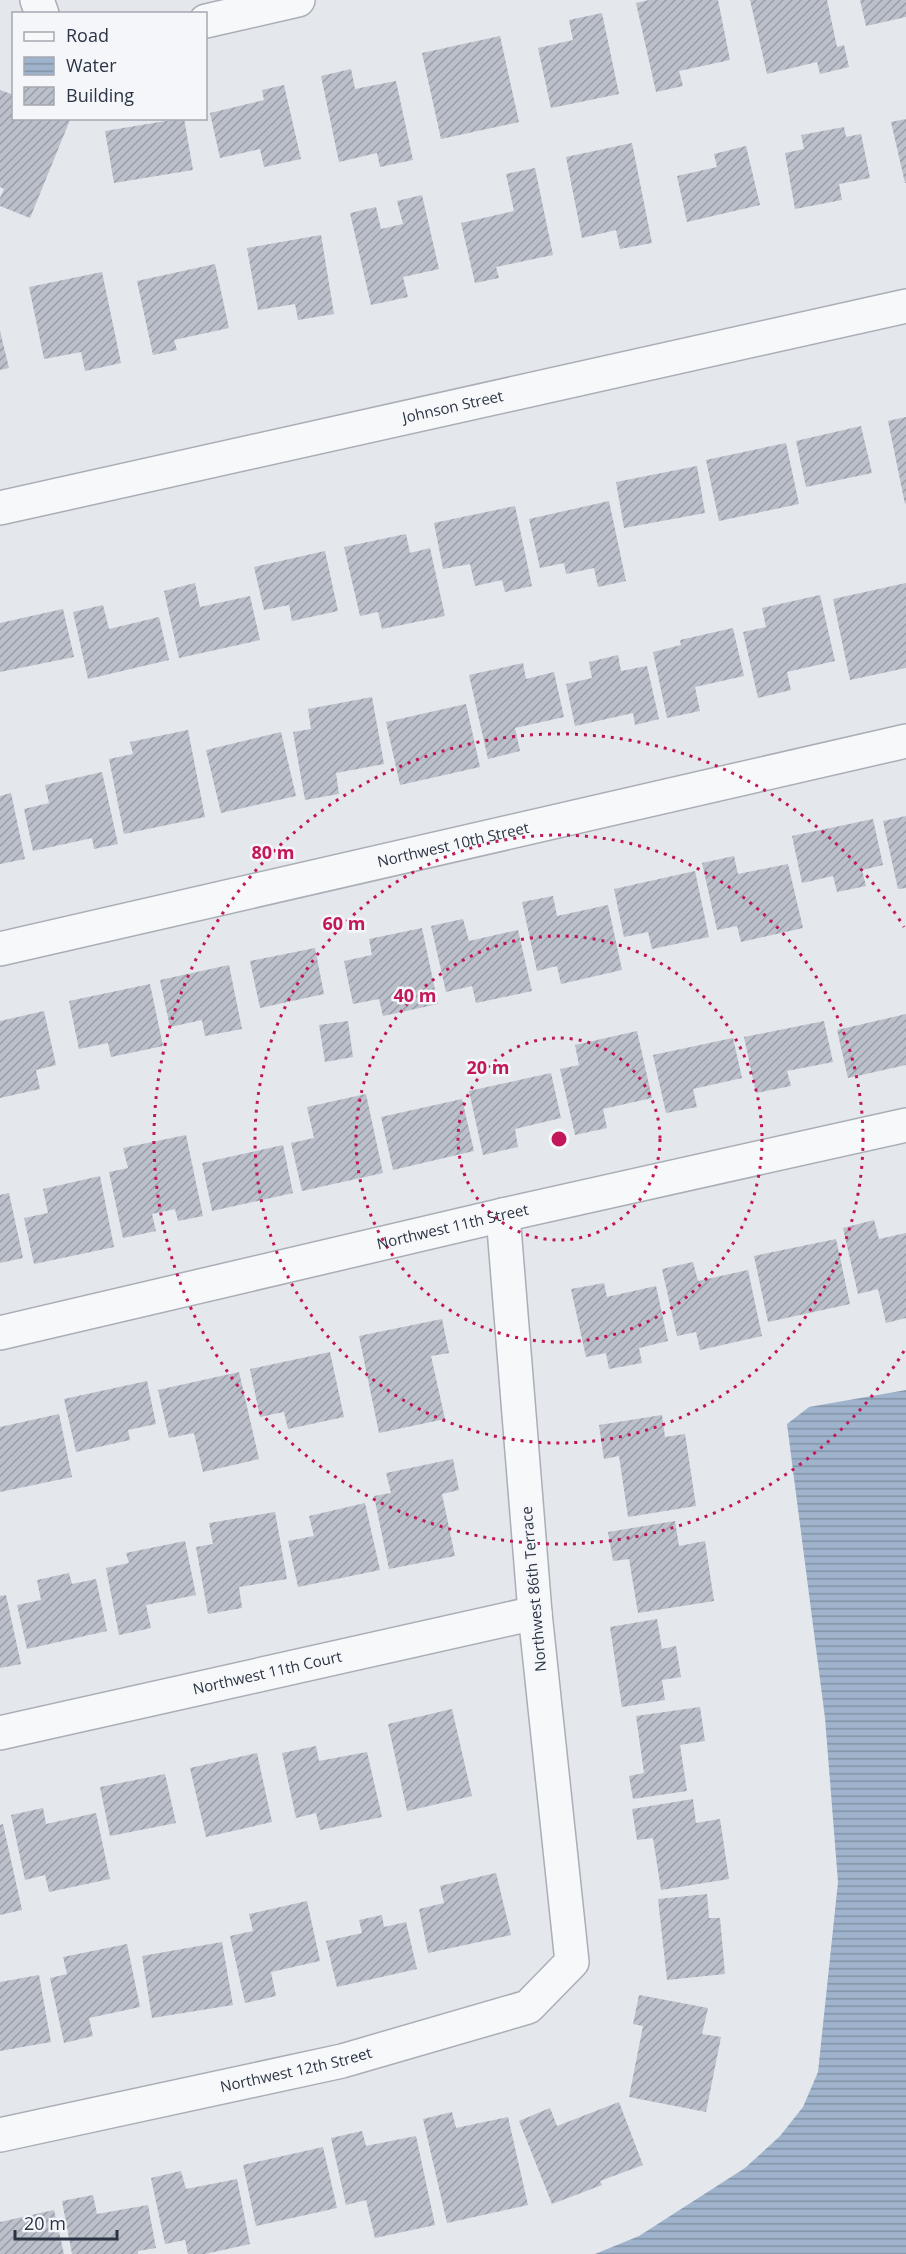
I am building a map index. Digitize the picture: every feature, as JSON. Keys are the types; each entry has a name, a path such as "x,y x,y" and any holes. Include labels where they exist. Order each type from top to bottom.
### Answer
{"street":[{"path":"207,21 298,0"},
{"name":"Johnson Street","path":"0,508 906,306"},
{"name":"Northwest 10th Street","path":"0,949 906,741"},
{"name":"Northwest 11th Street","path":"0,1333 503,1215 906,1125"},
{"name":"Northwest 86th Terrace","path":"503,1215 535,1613 572,1962"},
{"name":"Northwest 11th Court","path":"0,1733 535,1613"},
{"name":"Northwest 12th Street","path":"0,2135 342,2061 528,2007 572,1962"}],"water":[{"path":"906,1390 906,2254 595,2254 639,2236 745,2168 780,2136 803,2107 818,2072 838,1882 825,1718 787,1424 809,1407"}],"building":[{"path":"649,0 718,0 730,60 679,71 683,86 656,92 636,3"},
{"path":"750,0 827,0 837,47 844,45 849,67 820,74 817,62 767,74"},
{"path":"860,0 906,0 906,17 866,26"},
{"path":"602,13 619,94 551,108 538,48 573,40 569,20"},
{"path":"500,36 519,122 441,139 422,53"},
{"path":"351,69 355,89 396,81 413,160 380,167 377,153 339,162 321,76"},
{"path":"284,85 301,159 264,167 260,149 220,158 210,113 264,100 262,90"},
{"path":"0,90 12,94 12,120 70,120 30,218 0,206 0,198 4,189 0,187"},
{"path":"906,119 906,183 905,183 891,122"},
{"path":"184,120 193,170 114,183 105,131"},
{"path":"844,127 846,137 861,134 870,178 839,184 842,200 795,209 785,153 804,149 801,135"},
{"path":"632,143 652,243 620,249 616,230 582,238 566,157"},
{"path":"746,146 760,205 687,222 677,176 717,167 714,154"},
{"path":"535,168 553,255 496,267 499,278 475,283 461,223 514,211 506,174"},
{"path":"422,195 439,269 403,277 408,297 371,305 350,213 376,207 381,229 403,224 397,201"},
{"path":"321,235 334,314 298,320 295,304 258,310 247,248"},
{"path":"215,264 229,328 174,340 177,350 153,355 137,281"},
{"path":"102,272 121,363 85,371 81,352 44,359 29,287"},
{"path":"0,331 9,368 0,370"},
{"path":"906,417 906,503 905,504 888,421"},
{"path":"861,426 872,473 806,487 796,441"},
{"path":"786,443 799,504 719,521 706,460"},
{"path":"697,466 705,513 624,528 616,482"},
{"path":"609,501 626,581 598,587 594,568 566,574 564,563 540,568 529,519"},
{"path":"515,506 532,586 505,592 502,580 475,586 470,564 443,569 434,523"},
{"path":"406,534 410,553 430,548 445,616 382,629 378,612 360,616 344,547"},
{"path":"325,551 338,611 292,621 289,605 264,610 254,567"},
{"path":"195,583 200,607 250,596 260,640 179,658 164,591"},
{"path":"906,583 906,668 850,680 833,599"},
{"path":"820,595 835,661 787,672 791,690 758,698 743,632 766,627 762,608"},
{"path":"103,605 109,629 159,617 169,660 88,679 73,612"},
{"path":"63,609 74,657 0,672 0,623"},
{"path":"733,628 744,676 695,687 700,711 667,718 653,652 681,645 680,640"},
{"path":"618,655 621,671 647,666 659,719 635,725 633,713 575,726 566,684 592,678 589,662"},
{"path":"523,663 526,679 554,672 564,717 515,728 520,751 488,759 469,675"},
{"path":"372,697 384,764 336,773 339,794 305,800 293,732 311,729 308,709"},
{"path":"466,704 480,767 400,785 386,722"},
{"path":"188,730 205,817 124,834 109,759 133,754 130,742"},
{"path":"281,732 296,796 221,813 206,750"},
{"path":"102,772 118,844 94,849 92,838 33,851 24,809 49,803 45,785"},
{"path":"11,793 25,859 0,864 0,796"},
{"path":"906,816 906,888 898,889 883,821"},
{"path":"873,819 883,865 862,870 866,886 837,892 833,876 802,883 792,836"},
{"path":"734,856 738,874 788,864 803,928 741,942 737,926 717,930 702,863"},
{"path":"695,871 709,937 652,949 648,932 624,937 614,889"},
{"path":"553,896 557,916 608,905 622,970 561,984 557,966 537,971 522,902"},
{"path":"463,919 469,941 518,930 532,991 476,1003 472,986 446,992 431,926"},
{"path":"422,928 438,1004 383,1016 379,999 353,1004 344,961 372,955 369,939"},
{"path":"315,948 324,994 260,1008 250,961"},
{"path":"229,965 242,1029 205,1036 202,1020 170,1027 160,980"},
{"path":"150,984 163,1046 111,1057 108,1043 79,1049 69,1001"},
{"path":"44,1011 56,1065 36,1070 40,1089 0,1098 0,1021"},
{"path":"906,1014 906,1065 848,1078 837,1030"},
{"path":"348,1021 353,1057 325,1062 319,1025"},
{"path":"824,1021 833,1062 787,1071 791,1086 756,1093 744,1037"},
{"path":"637,1031 652,1098 603,1109 607,1128 575,1135 560,1069 579,1065 575,1045"},
{"path":"733,1038 742,1078 693,1089 697,1107 666,1113 653,1055"},
{"path":"551,1073 561,1118 515,1129 518,1147 483,1155 469,1091"},
{"path":"366,1094 383,1173 302,1191 291,1143 314,1138 307,1107"},
{"path":"462,1099 474,1151 393,1170 381,1117"},
{"path":"186,1135 203,1216 178,1221 175,1209 152,1214 156,1231 123,1238 109,1172 128,1168 123,1148"},
{"path":"283,1145 293,1193 212,1211 202,1163"},
{"path":"100,1176 114,1247 34,1264 24,1218 48,1213 43,1189"},
{"path":"9,1193 23,1258 0,1263 0,1195"},
{"path":"874,1220 879,1239 906,1233 906,1318 886,1323 878,1289 858,1294 843,1228"},
{"path":"836,1239 850,1304 768,1322 754,1256"},
{"path":"693,1262 698,1281 748,1270 762,1336 700,1350 696,1332 677,1336 662,1269"},
{"path":"604,1283 607,1297 656,1286 668,1341 639,1348 642,1363 609,1369 606,1353 586,1357 571,1289"},
{"path":"442,1319 449,1353 431,1356 445,1419 379,1433 359,1336"},
{"path":"330,1352 344,1417 288,1429 284,1412 260,1417 250,1369"},
{"path":"239,1372 259,1459 203,1472 194,1433 169,1438 158,1390"},
{"path":"147,1381 156,1424 128,1430 130,1440 76,1452 64,1399"},
{"path":"59,1414 72,1477 0,1492 0,1427"},
{"path":"662,1415 665,1437 685,1434 696,1506 628,1517 619,1456 604,1459 599,1425"},
{"path":"453,1459 459,1490 442,1494 455,1556 389,1569 374,1496 391,1493 386,1473"},
{"path":"365,1503 380,1570 298,1587 288,1541 314,1536 309,1516"},
{"path":"275,1512 287,1579 239,1587 242,1608 208,1614 196,1547 213,1544 209,1523"},
{"path":"675,1521 679,1546 705,1541 714,1601 638,1613 629,1559 613,1561 608,1532"},
{"path":"185,1541 196,1595 146,1605 151,1628 119,1635 106,1568 129,1563 126,1553"},
{"path":"69,1573 72,1584 96,1579 107,1631 27,1649 17,1605 41,1600 37,1580"},
{"path":"6,1595 21,1664 0,1668 0,1596"},
{"path":"657,1619 662,1649 676,1646 681,1677 662,1680 665,1700 622,1707 610,1627"},
{"path":"700,1707 705,1741 680,1745 687,1791 633,1799 629,1776 644,1773 636,1716"},
{"path":"452,1709 472,1796 407,1811 388,1724"},
{"path":"316,1746 319,1761 367,1752 382,1817 320,1830 316,1813 296,1818 282,1753"},
{"path":"257,1753 272,1822 206,1837 190,1768"},
{"path":"165,1774 176,1823 110,1836 100,1787"},
{"path":"693,1799 696,1823 720,1819 729,1879 661,1890 653,1838 637,1840 632,1809"},
{"path":"43,1808 46,1824 96,1813 110,1879 49,1892 45,1875 25,1880 11,1815"},
{"path":"3,1824 22,1910 0,1915 0,1825"},
{"path":"496,1873 511,1935 428,1953 419,1909 444,1903 440,1886"},
{"path":"707,1894 709,1918 720,1918 725,1974 667,1980 658,1899"},
{"path":"307,1901 320,1961 271,1972 276,1996 245,2003 230,1936 253,1931 249,1914"},
{"path":"382,1915 384,1927 406,1922 417,1969 337,1987 326,1941 362,1933 359,1920"},
{"path":"222,1942 233,2005 152,2018 142,1956"},
{"path":"127,1944 140,2007 89,2018 93,2036 64,2043 50,1978 67,1974 63,1957"},
{"path":"39,1975 51,2042 0,2051 0,1982"},
{"path":"639,1995 708,2008 702,2034 721,2037 706,2112 629,2097 643,2026 633,2024"},
{"path":"619,2102 643,2165 600,2181 602,2185 552,2204 519,2121 550,2108 557,2126"},
{"path":"452,2112 456,2128 508,2117 528,2205 447,2223 423,2119"},
{"path":"362,2131 366,2146 416,2136 435,2225 375,2238 366,2200 346,2205 331,2138"},
{"path":"323,2147 337,2208 256,2226 243,2165"},
{"path":"181,2171 186,2189 237,2179 250,2244 205,2254 188,2254 185,2240 165,2244 151,2178"},
{"path":"93,2195 97,2214 148,2205 156,2248 138,2251 138,2254 72,2254 62,2201"},
{"path":"54,2210 64,2254 0,2254 0,2222"}]}
